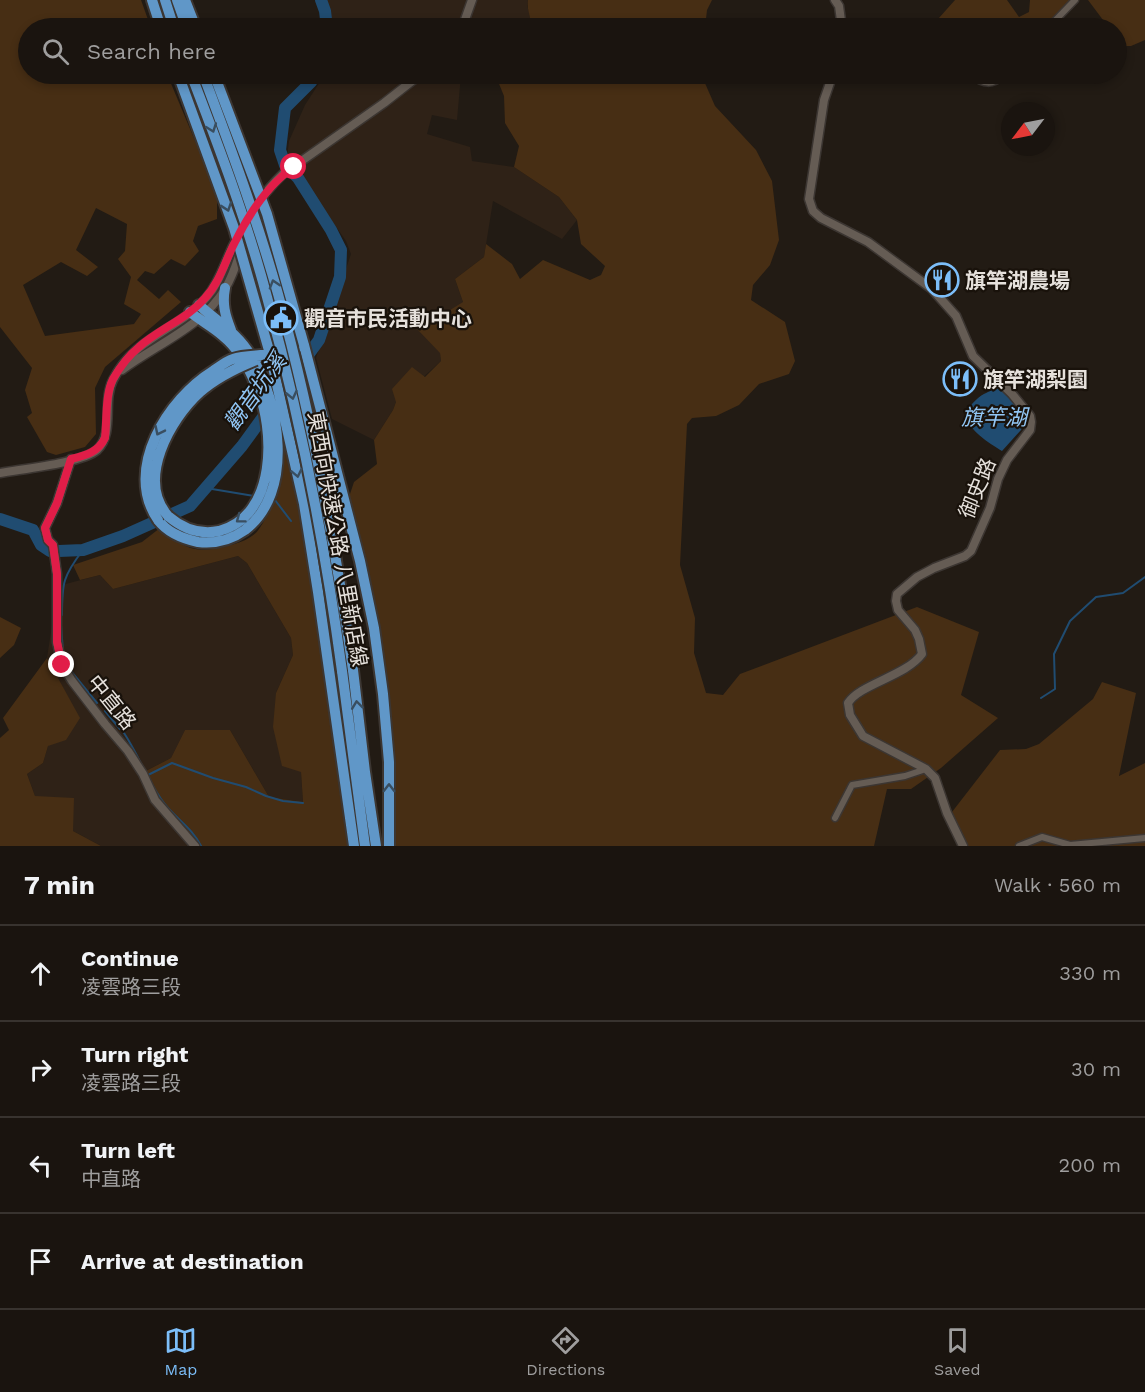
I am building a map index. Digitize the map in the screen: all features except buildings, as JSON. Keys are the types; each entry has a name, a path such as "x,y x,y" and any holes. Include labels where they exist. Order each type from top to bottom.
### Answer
{"highway":[{"path":"152,0 158,18"},
{"path":"165,0 171,18"},
{"path":"177,0 183,18"},
{"path":"186,0 192,18"},
{"path":"182,84 234,228 270,354 304,504 354,846"},
{"name":"東西向快速公路 八里新店線","path":"195,84 245,223 278,340 316,500 348,670 376,846"},
{"name":"東西向快速公路 八里新店線","path":"207,84 252,211 278,294 326,498 348,670 365,846"},
{"path":"218,84 267,214 304,345 360,561 374,627 383,694 389,762 389,846"},
{"path":"225,288 223,299 225,313 231,330 251,356 261,386"},
{"path":"199,312 237,351 261,386 273,409 278,446 275,481 265,508 252,524 242,532 218,542 194,541 170,531 161,524 154,514 146,491 148,461 161,427 179,399 204,377 233,359 270,354 304,345"},
{"path":"199,312 231,330"}],"street":[{"path":"466,18 472,0"},
{"path":"835,0 839,6 841,18"},
{"path":"1058,18 1075,0"},
{"path":"199,312 217,282 235,242 261,198 284,174 408,84"},
{"name":"御史路","path":"830,84 824,100 809,199 813,211 821,218 868,242 932,289 956,316 973,356 1012,394 1030,416 1031,422 1030,430 1007,460 998,479 990,508 971,551 965,556 934,568 897,594 898,610 920,639 922,654 915,663 858,694 848,703 850,715 863,736 926,769"},
{"path":"0,472 71,459 95,452 105,438 112,381 125,361 141,345 199,312 225,288 254,210"},
{"name":"中直路","path":"71,459 57,503 45,528 48,540 53,545 57,574 57,642 62,665 84,698 128,751 143,774 155,800 195,846"},
{"path":"835,818 852,785 905,776 926,769 935,778 947,813 963,846"},
{"path":"1019,846 1042,837 1070,845 1145,838"}],"shaded area":[{"path":"0,0 141,0 147,18 18,18 18,84 171,84 217,193 217,219 198,226 193,241 199,251 185,266 171,259 154,274 145,271 137,280 159,299 168,290 181,302 105,367 95,388 96,434 85,447 56,455 47,452 27,417 32,413 25,390 32,368 0,327","holes":["96,208 127,224 125,251 118,259 131,277 124,304 141,314 134,324 45,336 23,285 61,262 87,276 98,267 76,250"]},
{"path":"322,0 528,0 527,6 532,18 329,18"},
{"path":"528,0 712,0 706,18 530,18"},
{"path":"955,0 1007,0 1019,17 1029,12 1030,0 1078,0 1060,18 939,18"},
{"path":"1088,0 1145,0 1145,40 1127,46 1127,18 1102,18"},
{"path":"319,84 460,84 457,120 432,115 427,134 470,147 472,161 514,167 559,197 577,220 562,239 493,201 484,257 455,279 463,302 440,353 441,361 396,402 374,440 332,419 316,358 351,254 346,241 287,157 289,141 305,105"},
{"path":"499,84 705,84 715,106 756,150 772,181 779,240 770,265 753,285 751,300 785,322 795,361 789,374 759,384 739,405 716,416 692,418 687,424 680,565 695,618 694,653 706,693 723,695 740,674 917,607 979,632 961,695 998,718 941,768 911,789 887,789 874,846 394,846 381,637 348,500 354,482 377,464 374,440 396,402 392,389 412,367 425,377 441,361 440,353 418,330 463,302 455,279 484,257 486,244 512,264 520,279 543,260 590,280 601,275 605,266 581,244 577,220 559,197 514,167 519,146 505,123 504,96"},
{"path":"291,443 324,651 348,846 192,846 161,812 142,773 171,758 185,730 230,730 269,797 303,802 301,772 282,766 273,727 276,693 293,655 291,638 247,563 238,556 113,589 100,575 80,580 73,565 142,542 160,528 182,544 203,550 223,547 248,539 256,533 265,520 276,488 284,444"},
{"path":"238,556 247,563 291,638 293,655 276,693 301,772 303,802 269,797 230,730 185,730 171,758 142,773 192,846 101,846 73,831 35,796 27,774 43,763 48,746 79,718 47,658 58,586 100,575 113,589"},
{"path":"0,617 21,628 14,645 0,658"},
{"path":"47,658 80,718 66,740 48,746 43,763 27,774 35,796 74,798 73,831 101,846 0,846 0,738 9,730 3,718"},
{"path":"1102,682 1136,693 1119,776 1145,763 1145,846 966,846 952,812 1000,750 1026,749 1039,744 1093,699"}],"water":[{"name":"旗竿湖","path":"997,387 1004,391 1023,416 1024,423 1021,430 1002,451 973,429 968,415 970,407 977,399"}],"waterway":[{"name":"觀音坑溪","path":"321,0 326,18"},
{"name":"觀音坑溪","path":"59,551 83,550 123,536 190,506 242,446 319,340 340,277 341,250 298,178 285,165 280,150 285,108 309,84"},
{"path":"206,488 254,496"},
{"path":"272,499 291,521"},
{"name":"觀音坑溪","path":"0,519 33,530 41,545 50,551"},
{"path":"62,615 65,580 83,550"},
{"path":"1041,698 1055,689 1054,654 1070,621 1096,597 1123,593 1145,577"},
{"path":"61,625 63,652"},
{"path":"64,657 70,670 97,703"},
{"path":"105,711 120,729"},
{"path":"124,733 161,799 193,833 201,846"},
{"path":"148,775 172,763 246,787 266,796 303,803"}],"place":[{"name":"旗竿湖農場","path":"942,280"},
{"name":"觀音市民活動中心","path":"281,318"},
{"name":"旗竿湖梨園","path":"960,379"}],"route":[{"path":"62,665 57,642 57,574 53,545 48,540 45,528 57,503 71,459 95,452 102,445 105,438 112,381 125,361 141,345 182,318 206,298 217,282 235,242 261,198 273,184 294,167"}]}
